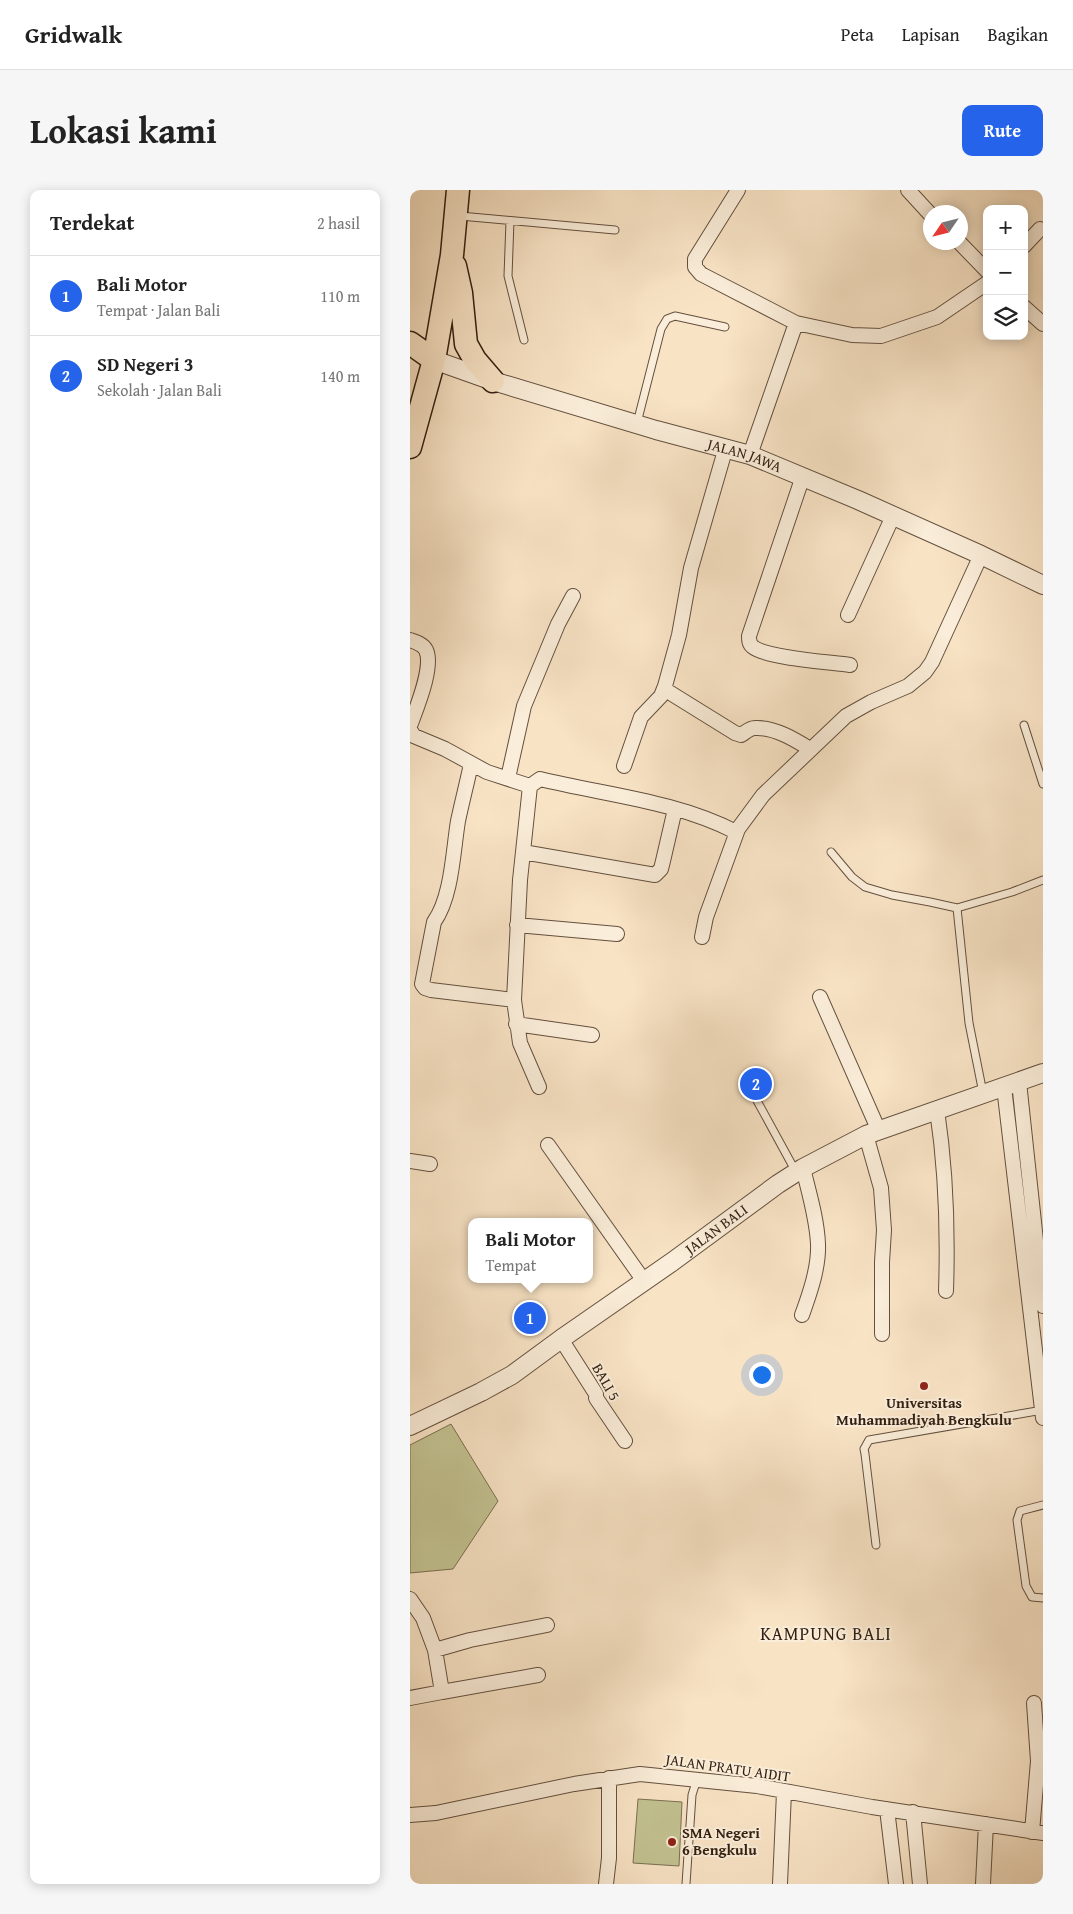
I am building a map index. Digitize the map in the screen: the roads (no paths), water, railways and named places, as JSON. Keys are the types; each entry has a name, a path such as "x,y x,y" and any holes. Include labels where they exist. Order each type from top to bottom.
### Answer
{"main road":[{"path":"410,447 434,360 452,256 458,190"},
{"path":"452,256 461,293 466,344 475,360 492,381"},
{"path":"410,344 434,360"}],"street":[{"path":"738,190 695,259 695,267 701,274 796,323 852,335 881,336 937,317 983,286"},
{"path":"908,190 923,206"},
{"path":"1028,242 1040,228"},
{"path":"967,250 983,267"},
{"path":"1028,311 1043,324"},
{"path":"750,455 796,323"},
{"name":"JALAN JAWA","path":"434,360 492,381 656,430 726,447 750,455 803,476 982,555 1043,585"},
{"path":"624,766 641,717 661,696 664,689 679,635 691,568 726,447"},
{"path":"803,476 749,636 749,641 753,647 770,654 850,665"},
{"path":"848,615 893,516"},
{"path":"702,937 706,917 732,830 740,824 805,745 846,716 871,702 908,686 925,672 932,662 982,555"},
{"path":"508,778 524,706 558,624 573,596"},
{"path":"410,640 424,647 427,651 428,663 410,728 414,736 445,749 486,772 530,786"},
{"path":"664,689 738,735 757,728 805,745"},
{"path":"471,764 458,820 448,883 439,915 434,922 422,984 425,988 431,990 514,1000"},
{"path":"539,1087 520,1043 514,1000 517,925 530,786 540,779 675,809 732,830"},
{"path":"523,852 655,875 661,869 675,809"},
{"path":"517,925 617,934"},
{"path":"820,997 873,1133 884,1230 882,1334"},
{"path":"516,1024 592,1035"},
{"name":"JALAN BALI","path":"410,1426 512,1375 778,1184 799,1171 873,1133 1043,1073"},
{"path":"1012,1084 1040,1249 1043,1306"},
{"path":"1012,1084 1043,1413"},
{"path":"937,1110 943,1150 948,1254 946,1291"},
{"path":"548,1145 644,1281"},
{"path":"410,1160 430,1164"},
{"path":"799,1171 813,1211 818,1245 816,1264 802,1315"},
{"name":"BALI 5","path":"561,1339 596,1394 596,1398 625,1441"},
{"path":"410,1599 423,1618 434,1650 442,1692"},
{"path":"434,1650 470,1640 547,1625"},
{"path":"410,1698 538,1675"},
{"path":"1034,1703 1038,1761 1037,1832"},
{"name":"JALAN PRATU AIDIT","path":"410,1815 436,1813 609,1778 640,1774 757,1786 887,1809 1037,1832"},
{"path":"606,1884 609,1858 609,1778"},
{"path":"780,1884 784,1792"},
{"path":"887,1809 896,1884"},
{"path":"913,1812 920,1884"},
{"path":"983,1884 986,1824"}],"lane":[{"path":"457,215 616,230"},
{"path":"510,221 508,276 524,340"},
{"path":"637,423 661,328 666,320 674,316 725,327"},
{"path":"1024,725 1043,784"},
{"path":"831,852 852,877 865,887 892,895 957,908 1012,892 1043,880"},
{"path":"957,908 969,1023 983,1095"},
{"path":"755,1097 799,1171"},
{"path":"876,1545 865,1454 866,1443 869,1440 1043,1413"},
{"path":"1043,1504 1020,1511 1017,1520 1026,1586 1032,1597 1043,1598"},
{"path":"686,1884 692,1795 697,1779"}],"place":[{"name":"SD Negeri 3","path":"756,1084"},
{"name":"Bali Motor","path":"530,1318"},
{"name":"Universitas Muhammadiyah Bengkulu","path":"924,1386"},
{"name":"SMA Negeri 6 Bengkulu","path":"672,1842"}],"district":[{"name":"KAMPUNG BALI","path":"826,1634"}]}
